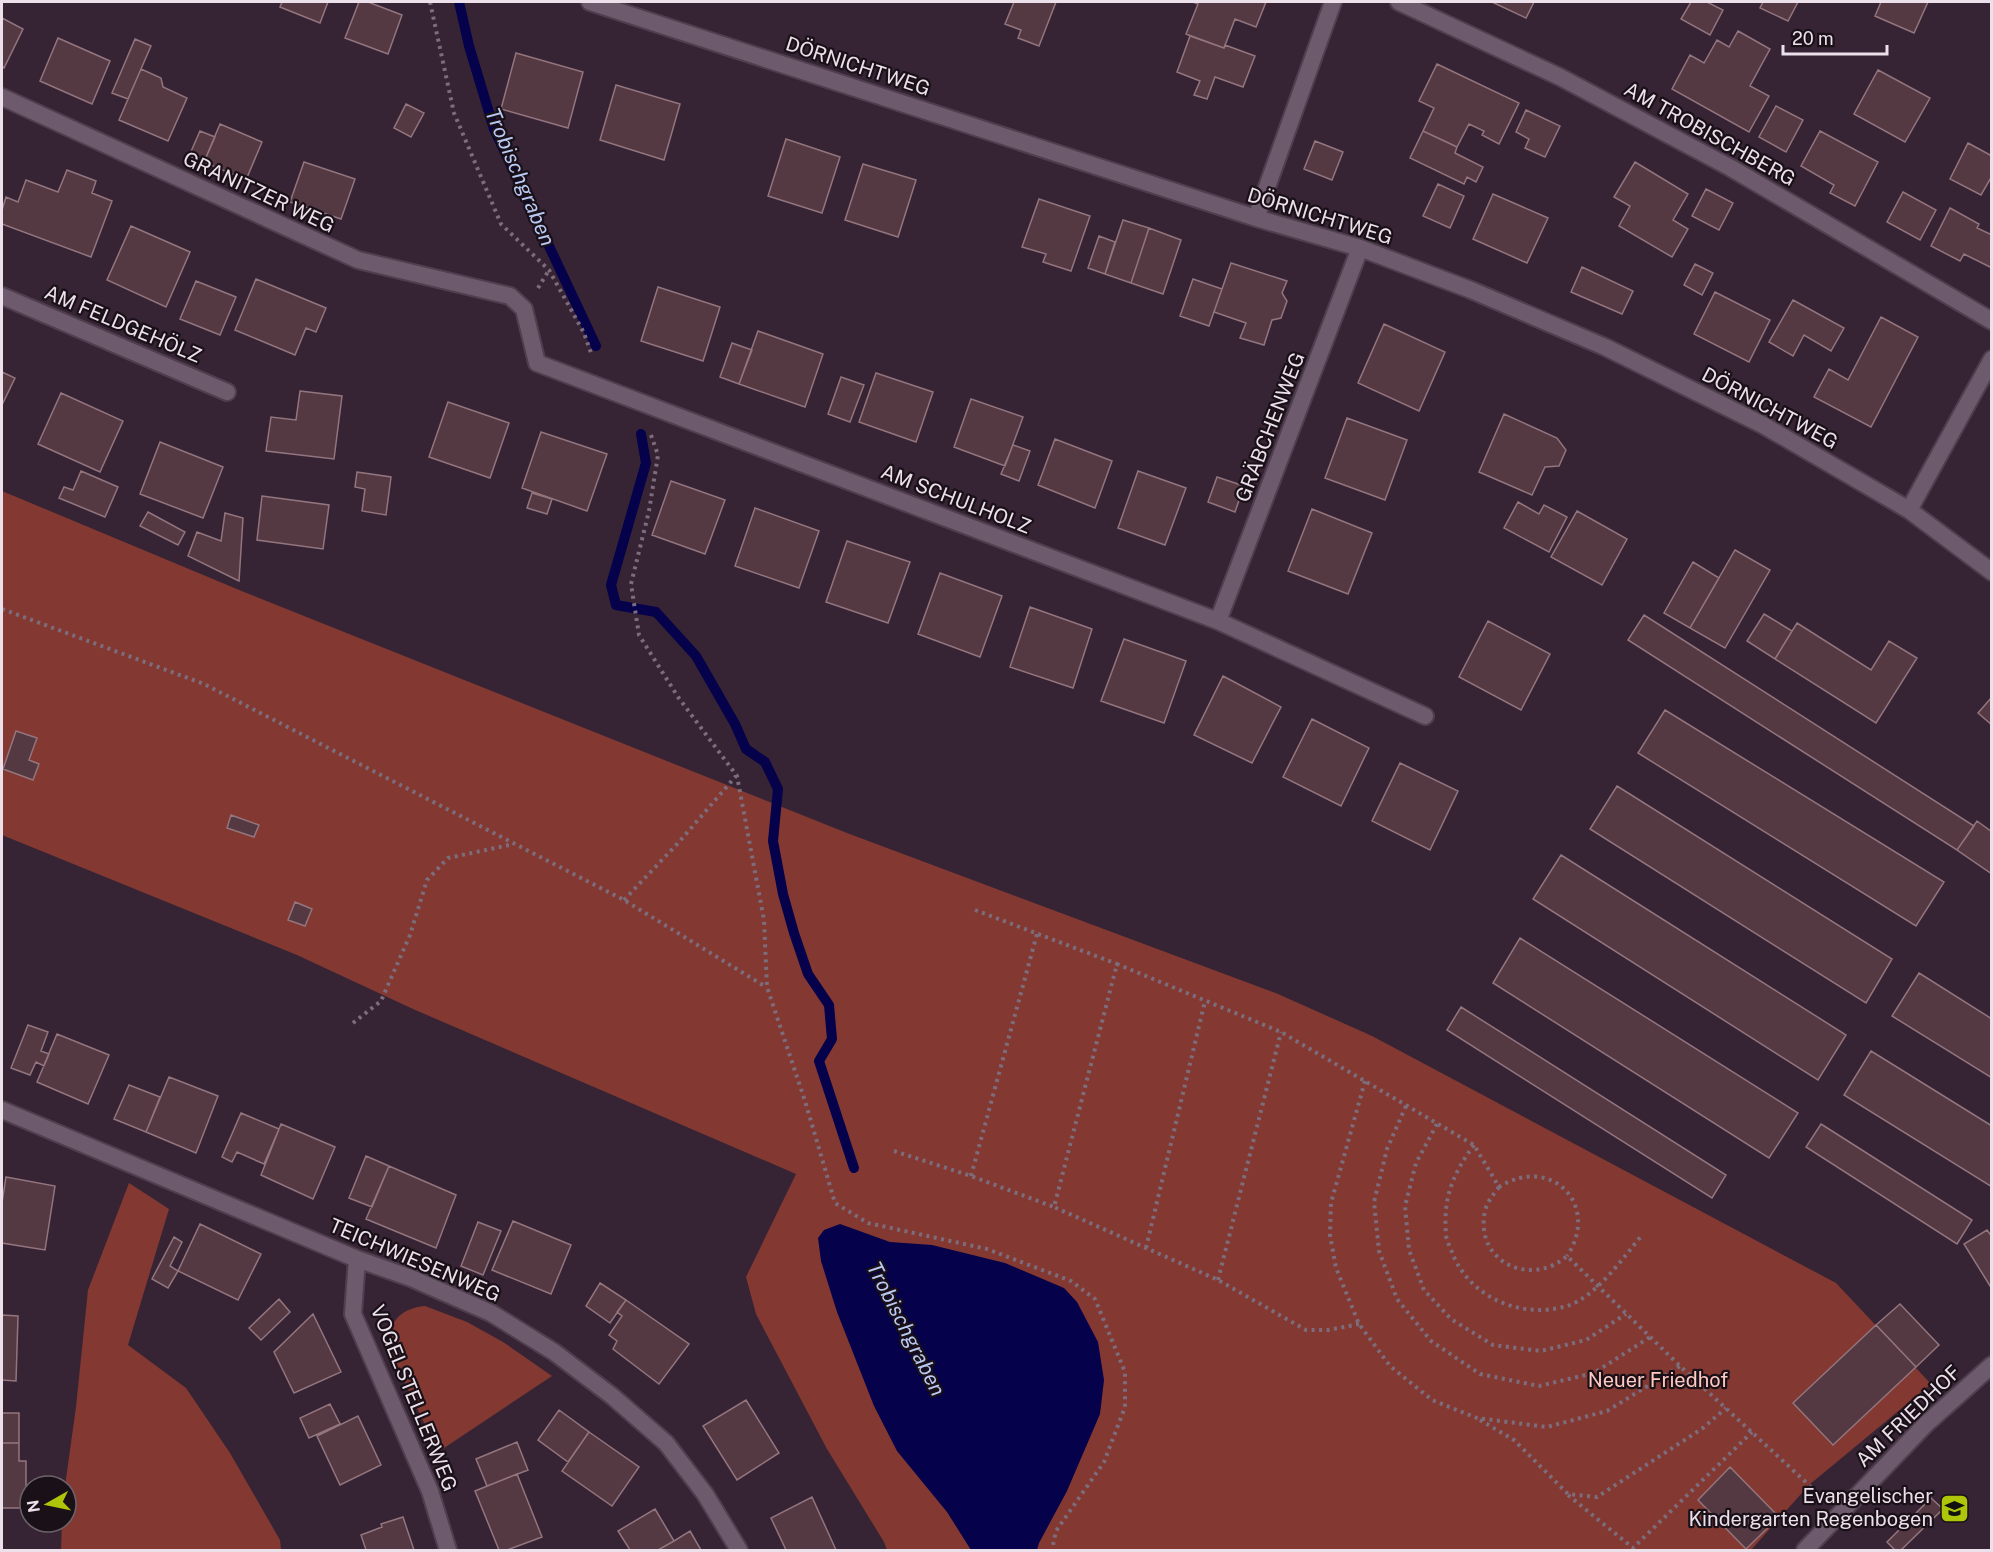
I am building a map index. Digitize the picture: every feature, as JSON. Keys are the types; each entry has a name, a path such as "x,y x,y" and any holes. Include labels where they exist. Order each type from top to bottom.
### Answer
{"street":[{"name":"DÖRNICHTWEG","path":"590,2 1256,218 1360,248 1471,290 1605,347 1763,425 1909,510 1992,572"},
{"path":"1256,218 1333,2"},
{"name":"AM TROBISCHBERG","path":"1399,2 1560,77 1731,168 1992,321"},
{"name":"GRANITZER WEG","path":"2,97 358,260 510,296"},
{"name":"GRÄBCHENWEG","path":"1218,621 1360,248"},
{"name":"AM FELDGEHÖLZ","path":"2,296 227,392"},
{"name":"AM SCHULHOLZ","path":"510,296 524,309 537,363 1218,621 1425,716"},
{"path":"1909,510 1992,359"},
{"name":"TEICHWIESENWEG","path":"2,1110 491,1313 554,1352 666,1443 705,1494 739,1551"},
{"name":"VOGELSTELLERWEG","path":"357,1259 353,1314 430,1491 448,1551"},
{"name":"AM FRIEDHOF","path":"1805,1551 1926,1424 1992,1365"}],"path":[{"path":"430,2 454,113 501,224 549,270 584,333 605,390"},
{"path":"639,401 658,455 649,511 631,584 639,634 678,697 737,776 764,920 767,987 836,1203 868,1222 987,1249 1071,1281 1095,1299 1125,1372 1125,1407 1104,1462 1056,1531 1052,1551"},
{"path":"2,609 204,684 624,900 767,987"},
{"path":"624,900 680,842 737,776"},
{"path":"354,1023 381,1001 410,934 427,880 448,858 514,843"},
{"path":"975,910 1118,964 1281,1032 1474,1145 1499,1187"},
{"path":"971,1176 1036,934"},
{"path":"1054,1207 1118,964"},
{"path":"1146,1248 1205,1000"},
{"path":"1218,1280 1281,1032"},
{"path":"1365,1081 1331,1203 1330,1224 1336,1268 1359,1324 1390,1366 1432,1400 1477,1418 1514,1440 1568,1494 1633,1548 1752,1432"},
{"path":"1406,1106 1387,1149 1374,1202 1379,1251 1397,1299 1431,1341 1480,1374 1539,1386 1594,1373 1650,1337"},
{"path":"1437,1124 1416,1163 1405,1206 1409,1250 1424,1290 1451,1319 1493,1345 1541,1351 1586,1340 1626,1314"},
{"path":"1474,1145 1457,1168 1448,1194 1445,1236 1458,1267 1480,1291 1500,1304 1530,1311 1568,1306 1599,1287 1642,1235"},
{"path":"894,1151 971,1176 1054,1207 1218,1280 1306,1330 1328,1330 1359,1324"},
{"path":"1525,1176 1547,1178 1559,1184 1573,1199 1579,1223 1574,1245 1567,1256 1544,1269 1524,1271 1506,1264 1492,1251 1485,1234 1485,1212 1489,1200 1499,1187 1512,1179 1525,1176"},
{"path":"1567,1256 1680,1366 1809,1485 1835,1519"},
{"path":"1477,1418 1547,1427 1607,1411 1680,1366"},
{"path":"1568,1494 1597,1497 1684,1441 1726,1408"}],"green space":[{"name":"Neuer Friedhof","path":"2,491 244,592 847,833 1278,994 1372,1036 1836,1283 1931,1384 1809,1485 1751,1550 887,1550 827,1449 756,1314 746,1277 796,1174 413,1009 297,955 2,835"},
{"path":"129,1183 169,1209 128,1345 186,1388 230,1453 280,1540 281,1550 61,1550 62,1534 78,1534 78,1474 67,1474 88,1290"},
{"path":"425,1306 467,1322 503,1342 552,1376 438,1452 392,1356 390,1346 391,1329 400,1316 406,1311"}],"water":[{"path":"840,1224 890,1242 932,1245 1005,1263 1064,1288 1077,1302 1098,1342 1104,1380 1100,1414 1067,1491 1037,1550 971,1550 947,1512 897,1451 874,1406 837,1312 821,1261 818,1238 824,1230"}],"building":[{"path":"282,2 328,2 320,23 280,7"},
{"path":"359,2 368,2 402,15 388,54 345,38"},
{"path":"1014,2 1056,2 1039,46 1018,38 1021,30 1005,24"},
{"path":"1193,2 1266,2 1256,27 1235,19 1224,48 1186,34 1198,4"},
{"path":"1492,2 1534,2 1526,18"},
{"path":"1691,2 1707,2 1723,10 1710,35 1681,19"},
{"path":"1763,2 1798,2 1788,21 1760,8"},
{"path":"1881,2 1928,2 1914,33 1875,16"},
{"path":"2,18 23,29 4,68 2,66"},
{"path":"1738,31 1770,49 1750,86 1769,96 1749,132 1672,89 1690,55 1704,63 1717,40 1729,47"},
{"path":"1190,36 1255,56 1243,87 1215,77 1207,99 1194,95 1200,81 1177,72"},
{"path":"58,38 110,61 92,104 40,81"},
{"path":"135,39 151,46 128,99 112,93"},
{"path":"516,53 583,72 568,128 501,109"},
{"path":"1437,64 1519,103 1499,144 1482,135 1484,131 1469,124 1457,147 1423,131 1434,108 1419,101"},
{"path":"141,69 161,78 163,87 187,98 168,141 119,120"},
{"path":"1878,70 1930,98 1905,142 1854,114"},
{"path":"616,85 680,104 664,160 600,140"},
{"path":"406,104 424,113 411,137 394,128"},
{"path":"1776,106 1803,120 1786,152 1759,137"},
{"path":"1526,110 1560,126 1545,157 1525,148 1529,139 1516,132"},
{"path":"220,124 262,142 246,180 204,162"},
{"path":"200,131 215,137 204,162 189,156"},
{"path":"1423,131 1457,147 1455,153 1483,167 1476,182 1467,177 1464,184 1410,158"},
{"path":"1820,131 1878,162 1855,206 1830,193 1834,185 1801,166"},
{"path":"786,139 840,157 822,213 768,196"},
{"path":"1315,141 1343,152 1332,180 1304,169"},
{"path":"1968,143 1992,156 1992,176 1981,195 1950,179"},
{"path":"304,162 355,179 341,219 290,202"},
{"path":"1635,162 1688,194 1673,220 1688,229 1672,257 1619,226 1630,206 1614,197"},
{"path":"863,164 916,180 898,237 845,220"},
{"path":"67,170 96,181 92,193 112,201 91,257 2,224 2,210 6,197 18,202 26,180 58,192"},
{"path":"1438,184 1464,196 1450,228 1423,216"},
{"path":"1706,189 1733,203 1719,230 1692,216"},
{"path":"1903,192 1936,210 1920,240 1887,222"},
{"path":"1493,194 1548,218 1527,263 1473,239"},
{"path":"1039,199 1090,216 1071,271 1043,262 1046,254 1022,247"},
{"path":"1950,208 1979,224 1977,228 1992,235 1992,268 1964,254 1960,261 1931,246"},
{"path":"1123,220 1149,228 1131,283 1105,274"},
{"path":"131,226 190,252 166,307 107,280"},
{"path":"1149,228 1181,240 1163,294 1131,283"},
{"path":"1099,236 1115,242 1105,274 1088,268"},
{"path":"1231,263 1287,281 1282,293 1287,301 1281,318 1272,320 1264,345 1240,338 1246,323 1214,312"},
{"path":"1695,264 1713,273 1702,295 1684,285"},
{"path":"1582,267 1633,291 1622,314 1571,292"},
{"path":"256,279 326,308 316,332 306,328 295,355 235,330"},
{"path":"1193,279 1222,289 1209,326 1180,316"},
{"path":"196,281 236,297 220,335 180,319"},
{"path":"658,287 720,307 703,361 641,341"},
{"path":"1715,292 1770,320 1749,362 1694,334"},
{"path":"1793,300 1844,328 1831,351 1804,335 1793,356 1769,342"},
{"path":"1881,317 1918,337 1871,427 1814,397 1829,369 1848,380"},
{"path":"1384,324 1445,352 1419,411 1358,383"},
{"path":"758,331 823,354 805,407 739,384"},
{"path":"732,343 752,350 739,384 720,377"},
{"path":"2,372 15,378 2,405"},
{"path":"876,373 933,392 916,442 859,422"},
{"path":"841,377 864,385 850,422 828,414"},
{"path":"300,391 342,396 334,459 266,451 271,417 296,420"},
{"path":"61,393 123,421 100,472 38,444"},
{"path":"971,399 1023,417 1005,466 954,447"},
{"path":"448,402 509,423 490,478 429,457"},
{"path":"1504,414 1557,438 1566,450 1559,466 1545,467 1532,495 1479,472"},
{"path":"1347,418 1407,440 1385,500 1325,478"},
{"path":"541,432 607,454 587,511 522,488"},
{"path":"1055,439 1112,461 1095,508 1038,485"},
{"path":"160,442 223,467 203,518 140,494"},
{"path":"1013,445 1030,451 1019,481 1001,474"},
{"path":"81,471 118,487 105,517 59,498 64,487 73,490"},
{"path":"1138,471 1186,488 1165,545 1118,528"},
{"path":"357,472 391,477 386,515 362,511 365,489 355,487"},
{"path":"1217,477 1244,486 1235,512 1208,502"},
{"path":"671,481 725,500 705,554 652,535"},
{"path":"532,493 552,499 547,514 527,508"},
{"path":"262,496 329,505 323,549 257,540"},
{"path":"1518,502 1539,514 1544,505 1567,517 1549,552 1504,528"},
{"path":"755,508 819,531 799,588 735,566"},
{"path":"1312,509 1372,533 1348,594 1288,571"},
{"path":"1577,511 1627,539 1602,585 1551,557"},
{"path":"148,512 185,532 178,545 140,526"},
{"path":"225,513 243,518 239,581 188,556 197,532 221,541"},
{"path":"847,541 910,562 888,623 826,602"},
{"path":"1735,550 1770,570 1725,648 1690,628"},
{"path":"1693,562 1719,578 1690,628 1664,613"},
{"path":"940,573 1002,596 980,657 918,634"},
{"path":"1030,607 1092,629 1073,688 1010,667"},
{"path":"1764,614 1792,631 1775,659 1747,641"},
{"path":"1644,615 1974,826 1957,850 1628,640"},
{"path":"1488,621 1550,654 1521,710 1459,677"},
{"path":"1797,623 1871,670 1889,641 1917,658 1876,723 1775,659"},
{"path":"1124,639 1186,661 1164,723 1101,701"},
{"path":"1223,676 1281,707 1252,763 1194,735"},
{"path":"1992,697 1992,725 1978,713"},
{"path":"1665,710 1944,882 1916,926 1638,753"},
{"path":"1312,719 1369,748 1341,806 1283,777"},
{"path":"16,731 37,738 29,760 39,764 33,780 3,769"},
{"path":"1400,763 1458,791 1430,850 1372,821"},
{"path":"1617,786 1892,959 1866,1003 1590,829"},
{"path":"231,815 259,825 254,837 227,828"},
{"path":"1977,821 1992,832 1992,874 1957,850"},
{"path":"1561,855 1846,1035 1818,1080 1533,899"},
{"path":"295,902 312,909 305,926 288,920"},
{"path":"1520,938 1798,1113 1769,1158 1493,983"},
{"path":"1919,973 1992,1019 1992,1078 1892,1016"},
{"path":"1461,1007 1726,1175 1712,1198 1447,1030"},
{"path":"28,1025 48,1032 41,1051 49,1054 44,1066 36,1062 30,1075 11,1068"},
{"path":"57,1034 109,1055 88,1104 37,1082"},
{"path":"1871,1051 1992,1126 1992,1187 1844,1095"},
{"path":"169,1077 218,1096 196,1153 146,1132"},
{"path":"129,1085 160,1097 146,1132 114,1119"},
{"path":"241,1113 279,1129 264,1164 237,1152 232,1162 222,1157"},
{"path":"281,1124 335,1147 313,1199 261,1175"},
{"path":"1821,1124 1972,1220 1957,1244 1806,1147"},
{"path":"366,1156 389,1166 372,1207 349,1198"},
{"path":"389,1166 456,1195 436,1248 366,1219"},
{"path":"6,1177 55,1186 45,1250 2,1243 2,1203"},
{"path":"513,1221 571,1245 551,1294 492,1270"},
{"path":"478,1222 501,1231 483,1275 461,1266"},
{"path":"200,1224 261,1254 238,1300 178,1271"},
{"path":"1987,1230 1992,1237 1992,1289 1964,1244"},
{"path":"174,1237 182,1242 170,1266 178,1271 168,1288 152,1279"},
{"path":"600,1283 626,1300 610,1323 586,1306"},
{"path":"279,1299 290,1312 261,1340 249,1328"},
{"path":"626,1300 689,1344 659,1384 613,1349 617,1341 609,1335 622,1316 617,1312"},
{"path":"1900,1304 1939,1345 1916,1367 1876,1325"},
{"path":"313,1314 341,1372 294,1393 274,1352"},
{"path":"2,1315 18,1316 16,1381 2,1380"},
{"path":"1876,1325 1916,1367 1833,1445 1793,1403"},
{"path":"746,1400 779,1453 737,1480 703,1426"},
{"path":"330,1404 340,1424 309,1438 300,1418"},
{"path":"559,1410 589,1432 568,1462 538,1440"},
{"path":"2,1413 19,1413 19,1443 2,1443"},
{"path":"358,1416 381,1465 340,1485 317,1436"},
{"path":"589,1432 639,1467 612,1506 562,1471"},
{"path":"517,1442 528,1470 487,1486 476,1459"},
{"path":"2,1443 19,1443 19,1461 26,1461 26,1474 18,1474 18,1508 2,1508"},
{"path":"1730,1467 1779,1517 1746,1549 1698,1500"},
{"path":"517,1474 542,1537 507,1550 499,1550 475,1491"},
{"path":"812,1497 836,1550 786,1550 771,1518"},
{"path":"1931,1498 1943,1509 1901,1550 1895,1550 1887,1542"},
{"path":"655,1509 674,1541 658,1550 630,1550 618,1531"},
{"path":"403,1517 414,1550 366,1550 361,1535 382,1527 381,1524"},
{"path":"690,1531 701,1550 658,1550 674,1541"}],"waterway":[{"name":"Trobischgraben","path":"459,2 469,46 494,129 596,346"},
{"name":"Trobischgraben","path":"641,434 646,463 611,585 616,605 656,612 696,656 735,724 746,749 765,762 778,789 773,841 783,894 808,974 829,1005 832,1039 819,1061 854,1168"}],"place":[{"name":"Evangelischer Kindergarten Regenbogen","path":"1954,1508"}]}
